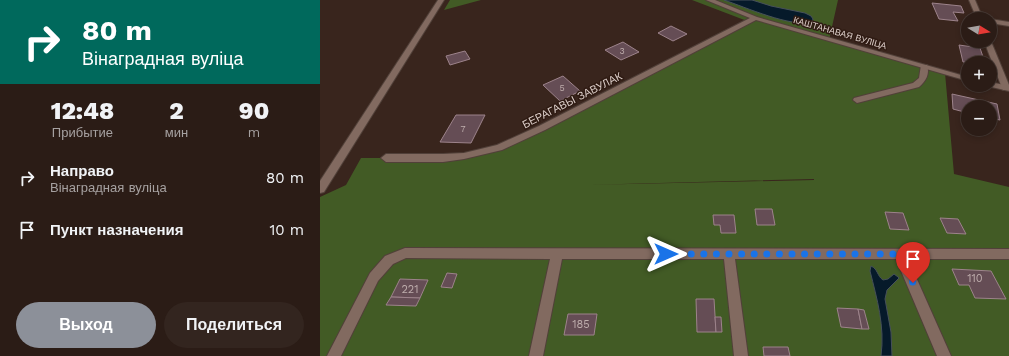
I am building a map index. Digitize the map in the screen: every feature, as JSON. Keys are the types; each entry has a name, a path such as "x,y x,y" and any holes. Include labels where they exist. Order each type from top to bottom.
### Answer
{"street":[{"path":"320,189 441,0"},
{"name":"КАШТАНАВАЯ ВУЛІЦА","path":"709,0 755,18 924,68 961,76"},
{"path":"972,0 977,12"},
{"name":"БЕРАГАВЫ ЗАВУЛАК","path":"386,158 443,158 499,148 542,128 755,18"},
{"path":"997,22 1009,24"},
{"path":"991,48 1008,88"},
{"path":"856,100 916,85 922,81 924,76 924,68"},
{"path":"997,86 1008,88"},
{"path":"334,356 369,286 380,269 389,260 405,253 1009,254"},
{"path":"536,356 557,254"},
{"path":"728,254 741,356"},
{"path":"900,254 944,356"}],"green space":[{"path":"450,0 481,0 444,10"},
{"path":"692,0 838,0 829,40 945,73 954,174 1009,187 1009,356 320,356 320,197 346,185 361,158 443,158 499,148 747,21","holes":["814,179 814,180 584,185"]}],"water":[{"path":"724,0 752,0 771,6 805,13 813,19 812,22 803,23 781,20"},
{"path":"871,266 883,280 888,279 894,274 899,278 887,290 885,299 891,332 892,356 881,356 881,323 878,302 870,271"}],"building":[{"path":"932,3 961,6 964,12 953,12 958,21 939,19"},
{"path":"671,26 687,34 673,41 658,33"},
{"path":"623,42 639,52 621,60 605,50"},
{"path":"959,45 961,45 961,48 980,48 983,56 962,56"},
{"path":"465,51 470,59 450,65 446,56"},
{"path":"563,76 580,91 560,101 543,85"},
{"path":"952,94 979,100 961,100 961,111 953,109"},
{"path":"997,104 1000,120 997,119"},
{"path":"456,115 485,115 471,143 440,142"},
{"path":"755,209 772,209 775,225 757,225"},
{"path":"885,212 903,213 909,230 890,229"},
{"path":"713,215 734,215 736,233 721,233 720,225 714,225"},
{"path":"940,218 958,219 966,234 947,233"},
{"path":"952,269 991,271 1006,299 975,298 969,285 959,285"},
{"path":"447,273 457,274 452,288 441,287"},
{"path":"400,279 428,280 420,298 391,297"},
{"path":"391,297 420,298 416,306 386,305"},
{"path":"696,299 714,299 716,332 697,332"},
{"path":"837,308 858,309 862,329 841,327"},
{"path":"858,309 864,310 869,329 862,329"},
{"path":"568,314 597,314 594,335 564,335"},
{"path":"715,317 721,317 722,332 716,332"},
{"path":"763,347 788,347 790,356 764,356"}],"route":[{"path":"666,254 900,254 913,283"}]}
